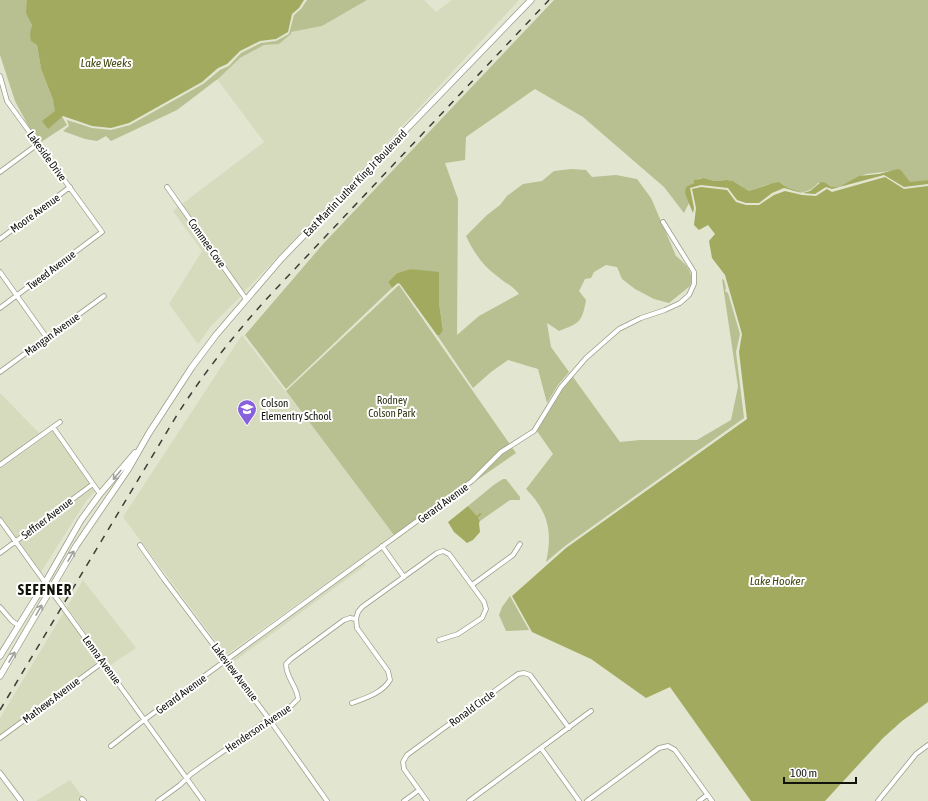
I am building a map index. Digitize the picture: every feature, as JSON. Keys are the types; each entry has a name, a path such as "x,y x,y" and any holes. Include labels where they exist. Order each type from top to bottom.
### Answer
{"main road":[{"name":"East Martin Luther King Jr Boulevard","path":"149,433 188,373 216,335 285,255 531,0"},
{"path":"0,656 45,583 81,520 149,433"},
{"path":"0,676 76,546 129,468 149,433"}],"street":[{"name":"Lakeside Drive","path":"0,76 7,101 102,232"},
{"path":"0,172 38,144"},
{"name":"Commee Cove","path":"167,186 246,300"},
{"name":"Moore Avenue","path":"0,239 70,187"},
{"name":"Gerard Avenue","path":"111,746 144,720 472,481 501,452 534,431 561,387 586,358 619,329 641,318 680,303 689,295 694,284 694,272 663,222"},
{"name":"Tweed Avenue","path":"0,308 102,232"},
{"path":"0,272 47,338"},
{"name":"Mangan Avenue","path":"0,372 104,296"},
{"path":"0,465 60,422"},
{"path":"53,427 100,494"},
{"name":"Seffner Avenue","path":"0,553 93,484"},
{"name":"Lenna Avenue","path":"0,520 203,801"},
{"path":"472,585 513,555 520,544"},
{"name":"Lakeview Avenue","path":"140,545 269,719 327,801"},
{"path":"382,546 404,577"},
{"path":"352,703 372,696 386,686 390,680 388,671 358,628 356,619 358,612 362,607 437,553 443,552 449,554 484,602 486,609 482,618 458,634 439,640"},
{"path":"0,607 18,626"},
{"name":"Henderson Avenue","path":"158,801 180,785 186,778 294,703 298,699 297,693 286,672 286,664 344,620 350,618 356,619"},
{"name":"Mathews Avenue","path":"0,738 103,662"},
{"name":"Ronald Circle","path":"427,801 404,769 403,762 407,755 518,674 524,673 530,675 569,728"},
{"path":"469,801 591,711"},
{"path":"878,801 916,754 928,745"},
{"path":"587,801 659,748 668,746 675,750 712,801"},
{"path":"541,748 579,801"},
{"path":"0,773 21,801"},
{"path":"404,801 419,790"},
{"path":"699,801 707,795"}],"shaded area":[{"path":"367,0 424,0 436,12 452,0 519,0 364,167 244,292 182,204 264,142 217,79 240,58 264,45 279,44 291,32 322,26"},
{"path":"178,206 241,296 211,326 198,344 169,304 202,251 173,211"},
{"name":"Colson Elementry School","path":"242,335 395,534 226,655 123,517"},
{"path":"0,393 39,433 44,430 0,462"},
{"path":"53,431 90,483 16,538 0,516 0,469"},
{"path":"93,488 95,491 86,501 41,572 19,542"},
{"path":"364,563 366,565 232,663 230,661"},
{"path":"83,580 136,648 109,666 67,607"},
{"path":"64,612 99,661 0,735 0,718"},
{"path":"70,780 82,796 79,798 81,801 36,801"}],"green space":[{"path":"0,0 28,0 41,69 54,103 67,125 38,144 15,101 0,55"},
{"path":"307,0 367,0 322,26 291,32 291,34 279,44 264,45 240,58 219,78 177,110 111,141 106,136 97,141 85,139 63,131 69,126 67,120 92,128 111,130 130,125 203,84 220,70 229,66 241,53 261,43 276,41 289,34 294,15 301,9"},
{"path":"554,0 928,0 928,180 910,183 901,170 866,174 839,187 831,187 826,183 818,183 807,191 800,192 777,183 769,184 749,191 733,181 714,181 704,178 697,179 685,194 689,203 684,213 664,187 583,117 535,89 466,137 465,160 445,163 458,199 457,335 479,316 519,294 483,263 475,253 466,236 487,215 500,205 507,196 523,184 542,181 554,171 571,169 586,170 592,177 616,175 637,179 651,198 676,256 689,269 691,277 690,286 669,303 654,299 635,289 622,279 617,267 606,265 594,272 591,278 585,279 579,291 586,300 581,318 575,324 559,331 547,323 551,347 569,372 558,385 547,403 538,369 508,360 491,372 473,388 437,335 440,335 443,329 439,303 439,273 410,269 397,273 388,282 392,288 286,389 245,335 324,243"},
{"path":"722,279 724,280 726,288 725,291 728,293 740,334 736,352 744,418 565,546 546,562 549,541 547,522 539,505 526,489 553,454 537,431 563,389 573,377 620,442 640,440 697,440 731,420 738,387"},
{"name":"Rodney Colson Park","path":"399,285 516,453 451,498 397,539 286,391"},
{"path":"503,479 506,479 520,497 520,500 510,500 480,521 478,518 482,514 477,516 468,506"},
{"path":"510,596 529,630 506,631 499,615 502,607"}],"water":[{"name":"Lake Weeks","path":"27,0 304,0 299,8 292,14 288,32 276,39 260,41 240,51 227,64 218,68 202,82 129,123 111,128 92,126 63,116 48,129 42,121 55,111 53,100 41,69 37,45 31,41 30,34 32,25 26,13"},
{"path":"898,169 901,170 910,182 928,180 928,184 904,187 884,175 832,189 826,187 815,194 802,193 784,188 772,193 759,203 746,203 737,200 728,188 701,185 690,188 694,208 693,213 685,194 686,187 694,183 694,180 704,178 714,181 733,181 749,191 779,182 788,188 803,193 810,191 821,182 826,183 831,187 839,187 859,176 879,174"},
{"name":"Lake Hooker","path":"885,177 904,189 928,186 928,702 902,721 883,738 825,801 751,801 670,687 646,698 591,659 532,632 512,596 566,548 747,419 739,352 742,334 725,275 712,258 709,241 715,234 708,225 699,230 694,225 696,208 692,189 701,187 727,190 736,202 746,205 759,205 774,195 785,191 802,195 816,196 827,189 832,192"},
{"path":"410,269 439,272 439,303 443,330 440,335 437,335 400,284 398,283 392,288 388,282 397,273"},
{"path":"468,506 477,516 480,513 482,514 478,518 480,521 480,532 473,540 467,543 454,532 448,522"}],"railway":[{"path":"0,710 177,415 222,352 273,292 549,0"}],"place":[{"name":"Colson Elementry School","path":"247,426"}],"district":[{"name":"SEFFNER","path":"45,590"}]}
